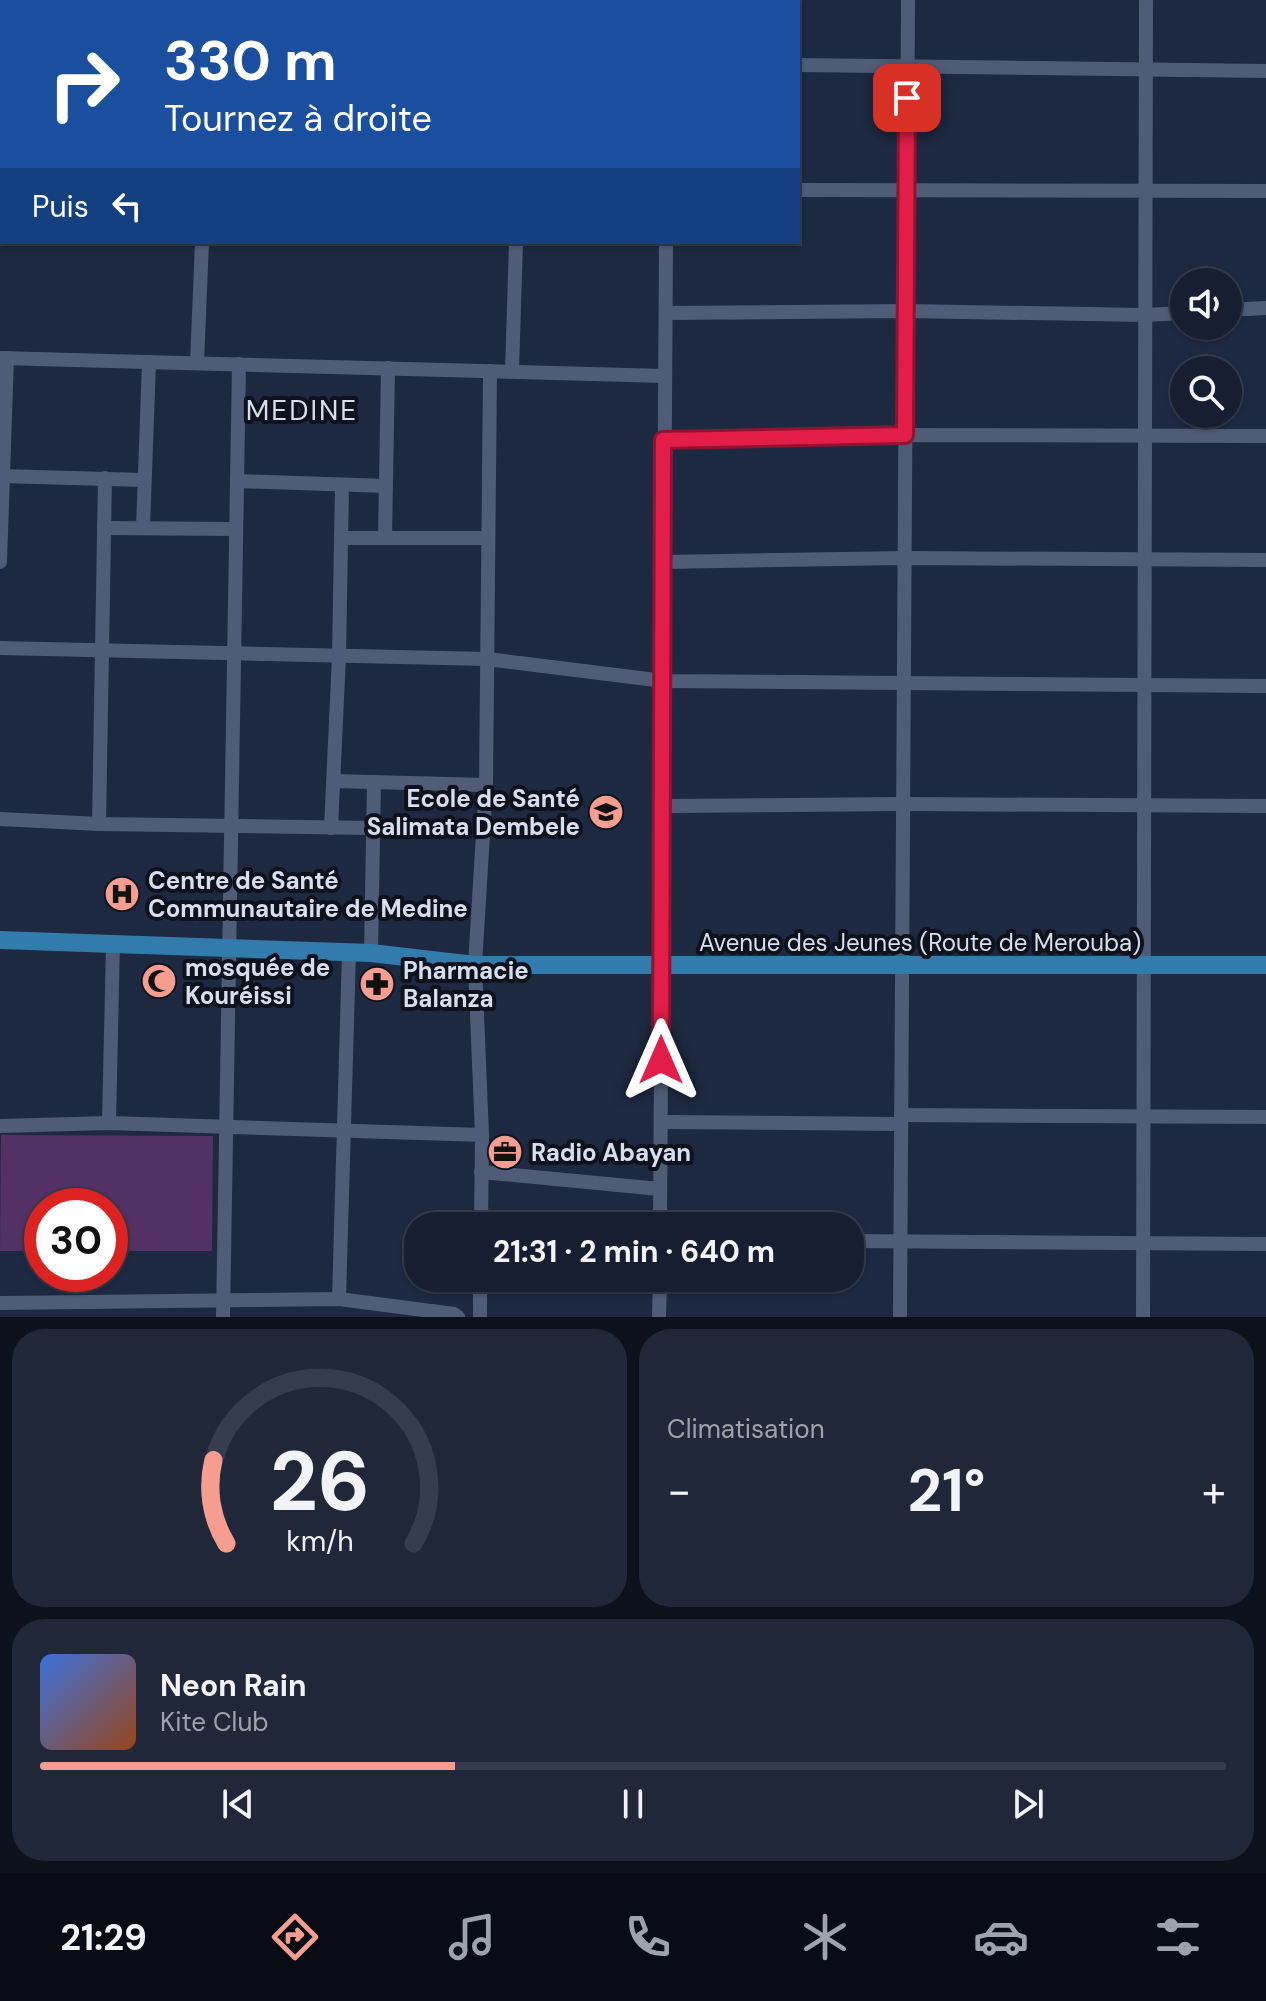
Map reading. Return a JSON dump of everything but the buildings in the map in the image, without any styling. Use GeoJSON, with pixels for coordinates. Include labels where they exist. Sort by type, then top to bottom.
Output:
{"type":"FeatureCollection","features":[{"type":"Feature","properties":{"kind":"main road","name":"Avenue des Jeunes (Route de Merouba)"},"geometry":{"type":"LineString","coordinates":[[0,940],[371,953],[475,965],[1266,965]]}},
{"type":"Feature","properties":{"kind":"street"},"geometry":{"type":"LineString","coordinates":[[900,1317],[908,0]]}},
{"type":"Feature","properties":{"kind":"street"},"geometry":{"type":"LineString","coordinates":[[1143,1317],[1146,0]]}},
{"type":"Feature","properties":{"kind":"street"},"geometry":{"type":"LineString","coordinates":[[800,65],[1266,71]]}},
{"type":"Feature","properties":{"kind":"street"},"geometry":{"type":"LineString","coordinates":[[800,190],[1266,191]]}},
{"type":"Feature","properties":{"kind":"street"},"geometry":{"type":"LineString","coordinates":[[197,363],[202,244]]}},
{"type":"Feature","properties":{"kind":"street"},"geometry":{"type":"LineString","coordinates":[[512,371],[516,244]]}},
{"type":"Feature","properties":{"kind":"street"},"geometry":{"type":"LineString","coordinates":[[660,1212],[666,244]]}},
{"type":"Feature","properties":{"kind":"street"},"geometry":{"type":"LineString","coordinates":[[1242,309],[1266,308]]}},
{"type":"Feature","properties":{"kind":"street"},"geometry":{"type":"LineString","coordinates":[[666,313],[1170,314]]}},
{"type":"Feature","properties":{"kind":"street"},"geometry":{"type":"LineString","coordinates":[[0,562],[3,358],[664,376]]}},
{"type":"Feature","properties":{"kind":"street"},"geometry":{"type":"LineString","coordinates":[[143,528],[149,362]]}},
{"type":"Feature","properties":{"kind":"street"},"geometry":{"type":"LineString","coordinates":[[223,1309],[239,364]]}},
{"type":"Feature","properties":{"kind":"street"},"geometry":{"type":"LineString","coordinates":[[385,538],[388,368]]}},
{"type":"Feature","properties":{"kind":"street"},"geometry":{"type":"LineString","coordinates":[[481,1212],[482,1135],[475,965],[486,785],[490,371]]}},
{"type":"Feature","properties":{"kind":"street"},"geometry":{"type":"LineString","coordinates":[[663,440],[905,435],[1266,436]]}},
{"type":"Feature","properties":{"kind":"street"},"geometry":{"type":"LineString","coordinates":[[1,476],[143,480]]}},
{"type":"Feature","properties":{"kind":"street"},"geometry":{"type":"LineString","coordinates":[[99,824],[105,478]]}},
{"type":"Feature","properties":{"kind":"street"},"geometry":{"type":"LineString","coordinates":[[237,481],[386,486]]}},
{"type":"Feature","properties":{"kind":"street"},"geometry":{"type":"LineString","coordinates":[[331,828],[339,656],[342,485]]}},
{"type":"Feature","properties":{"kind":"street"},"geometry":{"type":"LineString","coordinates":[[104,528],[236,529]]}},
{"type":"Feature","properties":{"kind":"street"},"geometry":{"type":"LineString","coordinates":[[341,538],[488,538]]}},
{"type":"Feature","properties":{"kind":"street"},"geometry":{"type":"LineString","coordinates":[[663,562],[904,558],[1266,560]]}},
{"type":"Feature","properties":{"kind":"street"},"geometry":{"type":"LineString","coordinates":[[0,648],[487,659],[664,681],[1266,686]]}},
{"type":"Feature","properties":{"kind":"street"},"geometry":{"type":"LineString","coordinates":[[334,781],[486,785]]}},
{"type":"Feature","properties":{"kind":"street"},"geometry":{"type":"LineString","coordinates":[[371,953],[374,782]]}},
{"type":"Feature","properties":{"kind":"street"},"geometry":{"type":"LineString","coordinates":[[663,806],[1266,806]]}},
{"type":"Feature","properties":{"kind":"street"},"geometry":{"type":"LineString","coordinates":[[0,819],[99,824],[374,828]]}},
{"type":"Feature","properties":{"kind":"street"},"geometry":{"type":"LineString","coordinates":[[109,1123],[113,943]]}},
{"type":"Feature","properties":{"kind":"street"},"geometry":{"type":"LineString","coordinates":[[339,1299],[349,952]]}},
{"type":"Feature","properties":{"kind":"street"},"geometry":{"type":"LineString","coordinates":[[661,1122],[1266,1117]]}},
{"type":"Feature","properties":{"kind":"street"},"geometry":{"type":"LineString","coordinates":[[0,1126],[109,1123],[482,1135]]}},
{"type":"Feature","properties":{"kind":"street"},"geometry":{"type":"LineString","coordinates":[[481,1172],[660,1189]]}},
{"type":"Feature","properties":{"kind":"street"},"geometry":{"type":"LineString","coordinates":[[864,1241],[1266,1244]]}},
{"type":"Feature","properties":{"kind":"street"},"geometry":{"type":"LineString","coordinates":[[480,1292],[480,1317]]}},
{"type":"Feature","properties":{"kind":"street"},"geometry":{"type":"LineString","coordinates":[[659,1317],[660,1292]]}},
{"type":"Feature","properties":{"kind":"street"},"geometry":{"type":"LineString","coordinates":[[0,1303],[223,1309],[339,1299],[458,1317]]}},
{"type":"Feature","properties":{"kind":"shaded area"},"geometry":{"type":"Polygon","coordinates":[[[1,1135],[213,1136],[212,1251],[128,1251],[128,1188],[24,1188],[24,1251],[0,1251],[1,1135]]]}},
{"type":"Feature","properties":{"kind":"place","name":"Ecole de Santé Salimata Dembele"},"geometry":{"type":"Point","coordinates":[606,812]}},
{"type":"Feature","properties":{"kind":"place","name":"Centre de Santé Communautaire de Medine"},"geometry":{"type":"Point","coordinates":[122,894]}},
{"type":"Feature","properties":{"kind":"place","name":"mosquée de Kouréissi"},"geometry":{"type":"Point","coordinates":[159,981]}},
{"type":"Feature","properties":{"kind":"place","name":"Pharmacie Balanza"},"geometry":{"type":"Point","coordinates":[377,984]}},
{"type":"Feature","properties":{"kind":"place","name":"Radio Abayan"},"geometry":{"type":"Point","coordinates":[505,1152]}},
{"type":"Feature","properties":{"kind":"district","name":"MEDINE"},"geometry":{"type":"Point","coordinates":[302,410]}},
{"type":"Feature","properties":{"kind":"route"},"geometry":{"type":"LineString","coordinates":[[661,1060],[663,440],[905,435],[907,98]]}}]}
